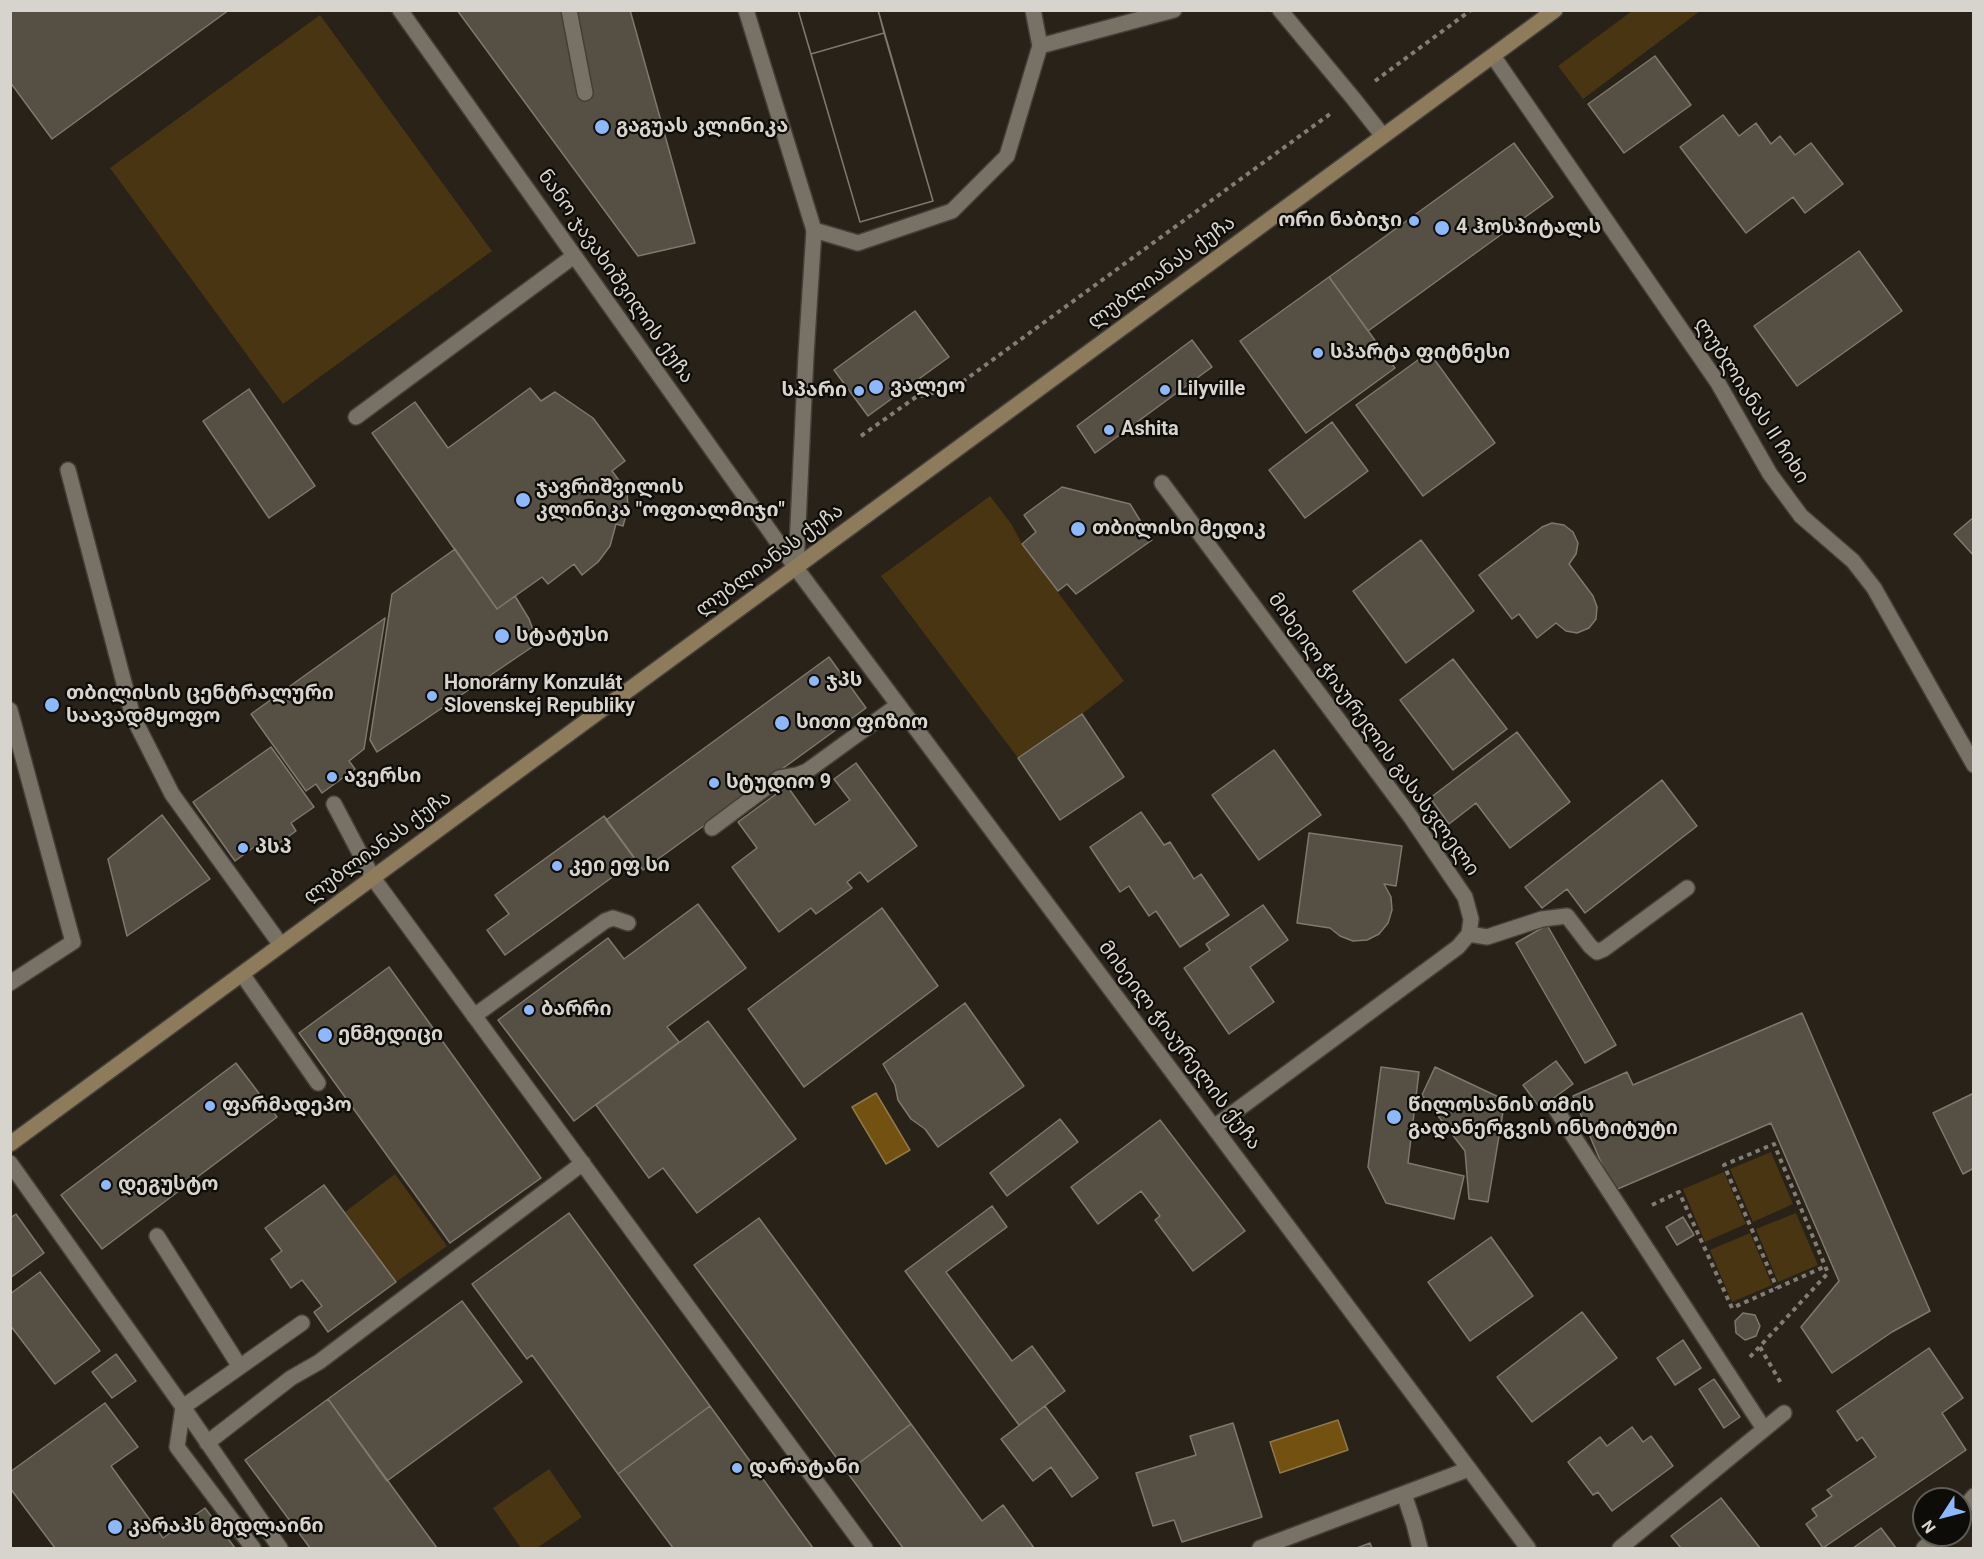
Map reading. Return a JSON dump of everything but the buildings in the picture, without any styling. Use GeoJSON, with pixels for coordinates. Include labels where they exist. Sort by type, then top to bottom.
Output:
{"type":"FeatureCollection","features":[{"type":"Feature","properties":{"kind":"street","name":"ნანო ჯავახიშვილის ქუჩა"},"geometry":{"type":"LineString","coordinates":[[400,10],[796,568]]}},
{"type":"Feature","properties":{"kind":"street"},"geometry":{"type":"LineString","coordinates":[[569,10],[585,93]]}},
{"type":"Feature","properties":{"kind":"street"},"geometry":{"type":"LineString","coordinates":[[746,10],[814,231],[796,568]]}},
{"type":"Feature","properties":{"kind":"street"},"geometry":{"type":"LineString","coordinates":[[814,231],[858,243],[952,211],[1007,156],[1040,46],[1033,10]]}},
{"type":"Feature","properties":{"kind":"street"},"geometry":{"type":"LineString","coordinates":[[1040,46],[1174,10]]}},
{"type":"Feature","properties":{"kind":"street"},"geometry":{"type":"LineString","coordinates":[[1280,10],[1383,136]]}},
{"type":"Feature","properties":{"kind":"street","name":"ლუბლიანას ქუჩა"},"geometry":{"type":"LineString","coordinates":[[10,1144],[1555,10]]}},
{"type":"Feature","properties":{"kind":"street","name":"ლუბლიანას II ჩიხი"},"geometry":{"type":"LineString","coordinates":[[1493,56],[1718,383],[1770,474],[1801,516],[1853,561],[1874,588],[1974,765]]}},
{"type":"Feature","properties":{"kind":"street"},"geometry":{"type":"LineString","coordinates":[[356,417],[574,256]]}},
{"type":"Feature","properties":{"kind":"street"},"geometry":{"type":"LineString","coordinates":[[68,470],[134,717],[172,794],[281,945]]}},
{"type":"Feature","properties":{"kind":"street","name":"მიხეილ ჭიაურელის გასასვლელი"},"geometry":{"type":"LineString","coordinates":[[1162,483],[1416,825],[1465,897],[1471,919],[1469,934]]}},
{"type":"Feature","properties":{"kind":"street","name":"მიხეილ ჭიაურელის ქუჩა"},"geometry":{"type":"LineString","coordinates":[[796,568],[1528,1548]]}},
{"type":"Feature","properties":{"kind":"street"},"geometry":{"type":"LineString","coordinates":[[712,828],[779,778],[807,771],[898,705]]}},
{"type":"Feature","properties":{"kind":"street"},"geometry":{"type":"LineString","coordinates":[[10,710],[73,942],[10,983]]}},
{"type":"Feature","properties":{"kind":"street"},"geometry":{"type":"LineString","coordinates":[[334,804],[373,878],[865,1548]]}},
{"type":"Feature","properties":{"kind":"street"},"geometry":{"type":"LineString","coordinates":[[1214,1127],[1458,947],[1469,934],[1487,937],[1542,919],[1567,916],[1597,952],[1688,888]]}},
{"type":"Feature","properties":{"kind":"street"},"geometry":{"type":"LineString","coordinates":[[474,1016],[605,921],[613,918],[628,923]]}},
{"type":"Feature","properties":{"kind":"street"},"geometry":{"type":"LineString","coordinates":[[242,974],[318,1083]]}},
{"type":"Feature","properties":{"kind":"street"},"geometry":{"type":"LineString","coordinates":[[1557,1111],[1764,1429]]}},
{"type":"Feature","properties":{"kind":"street"},"geometry":{"type":"LineString","coordinates":[[10,1163],[280,1548]]}},
{"type":"Feature","properties":{"kind":"street"},"geometry":{"type":"LineString","coordinates":[[207,1443],[291,1378],[319,1362],[583,1163]]}},
{"type":"Feature","properties":{"kind":"street"},"geometry":{"type":"LineString","coordinates":[[157,1236],[240,1367]]}},
{"type":"Feature","properties":{"kind":"street"},"geometry":{"type":"LineString","coordinates":[[253,1548],[177,1447],[183,1407],[302,1323]]}},
{"type":"Feature","properties":{"kind":"street"},"geometry":{"type":"LineString","coordinates":[[1620,1548],[1784,1413]]}},
{"type":"Feature","properties":{"kind":"street"},"geometry":{"type":"LineString","coordinates":[[1260,1548],[1469,1469]]}},
{"type":"Feature","properties":{"kind":"street"},"geometry":{"type":"LineString","coordinates":[[1404,1494],[1420,1548]]}},
{"type":"Feature","properties":{"kind":"path"},"geometry":{"type":"LineString","coordinates":[[861,436],[916,397],[954,388],[1471,10]]}},
{"type":"Feature","properties":{"kind":"path"},"geometry":{"type":"LineString","coordinates":[[1746,1361],[1828,1274],[1774,1144],[1724,1165],[1777,1288]]}},
{"type":"Feature","properties":{"kind":"path"},"geometry":{"type":"LineString","coordinates":[[1648,1207],[1679,1192],[1732,1308],[1826,1266]]}},
{"type":"Feature","properties":{"kind":"path"},"geometry":{"type":"LineString","coordinates":[[1760,1347],[1794,1405],[1784,1413]]}},
{"type":"Feature","properties":{"kind":"shaded area"},"geometry":{"type":"Polygon","coordinates":[[[1632,11],[1700,11],[1583,99],[1558,66],[1632,11]]]}},
{"type":"Feature","properties":{"kind":"shaded area"},"geometry":{"type":"Polygon","coordinates":[[[320,15],[492,251],[283,404],[110,168],[320,15]]]}},
{"type":"Feature","properties":{"kind":"shaded area"},"geometry":{"type":"Polygon","coordinates":[[[990,496],[1012,525],[1022,544],[1124,681],[1082,714],[1018,758],[881,576],[990,496]]]}},
{"type":"Feature","properties":{"kind":"shaded area"},"geometry":{"type":"Polygon","coordinates":[[[876,1093],[910,1150],[886,1164],[852,1107],[876,1093]]]}},
{"type":"Feature","properties":{"kind":"shaded area"},"geometry":{"type":"Polygon","coordinates":[[[1771,1152],[1793,1204],[1753,1222],[1730,1169],[1771,1152]]]}},
{"type":"Feature","properties":{"kind":"shaded area"},"geometry":{"type":"Polygon","coordinates":[[[1724,1172],[1746,1224],[1705,1242],[1683,1189],[1724,1172]]]}},
{"type":"Feature","properties":{"kind":"shaded area"},"geometry":{"type":"Polygon","coordinates":[[[395,1174],[447,1246],[396,1282],[345,1212],[395,1174]]]}},
{"type":"Feature","properties":{"kind":"shaded area"},"geometry":{"type":"Polygon","coordinates":[[[1796,1213],[1818,1265],[1778,1282],[1756,1229],[1796,1213]]]}},
{"type":"Feature","properties":{"kind":"shaded area"},"geometry":{"type":"Polygon","coordinates":[[[1750,1233],[1772,1285],[1732,1302],[1710,1250],[1750,1233]]]}},
{"type":"Feature","properties":{"kind":"shaded area"},"geometry":{"type":"Polygon","coordinates":[[[1338,1420],[1348,1450],[1280,1473],[1270,1442],[1338,1420]]]}},
{"type":"Feature","properties":{"kind":"shaded area"},"geometry":{"type":"Polygon","coordinates":[[[549,1469],[582,1517],[537,1548],[521,1548],[493,1508],[549,1469]]]}},
{"type":"Feature","properties":{"kind":"place","name":"გაგუას კლინიკა"},"geometry":{"type":"Point","coordinates":[602,127]}},
{"type":"Feature","properties":{"kind":"place","name":"ორი ნაბიჯი"},"geometry":{"type":"Point","coordinates":[1414,221]}},
{"type":"Feature","properties":{"kind":"place","name":"4 ჰოსპიტალს"},"geometry":{"type":"Point","coordinates":[1442,228]}},
{"type":"Feature","properties":{"kind":"place","name":"სპარტა ფიტნესი"},"geometry":{"type":"Point","coordinates":[1318,353]}},
{"type":"Feature","properties":{"kind":"place","name":"ვალეო"},"geometry":{"type":"Point","coordinates":[876,387]}},
{"type":"Feature","properties":{"kind":"place","name":"Lilyville"},"geometry":{"type":"Point","coordinates":[1165,390]}},
{"type":"Feature","properties":{"kind":"place","name":"სპარი"},"geometry":{"type":"Point","coordinates":[859,391]}},
{"type":"Feature","properties":{"kind":"place","name":"Ashita"},"geometry":{"type":"Point","coordinates":[1109,430]}},
{"type":"Feature","properties":{"kind":"place","name":"ჯავრიშვილის კლინიკა \"ოფთალმიჯი\""},"geometry":{"type":"Point","coordinates":[523,500]}},
{"type":"Feature","properties":{"kind":"place","name":"თბილისი მედიკ"},"geometry":{"type":"Point","coordinates":[1078,529]}},
{"type":"Feature","properties":{"kind":"place","name":"სტატუსი"},"geometry":{"type":"Point","coordinates":[502,636]}},
{"type":"Feature","properties":{"kind":"place","name":"ჯპს"},"geometry":{"type":"Point","coordinates":[814,681]}},
{"type":"Feature","properties":{"kind":"place","name":"Honorárny Konzulát Slovenskej Republiky"},"geometry":{"type":"Point","coordinates":[432,696]}},
{"type":"Feature","properties":{"kind":"place","name":"თბილისის ცენტრალური საავადმყოფო"},"geometry":{"type":"Point","coordinates":[52,705]}},
{"type":"Feature","properties":{"kind":"place","name":"სითი ფიზიო"},"geometry":{"type":"Point","coordinates":[782,723]}},
{"type":"Feature","properties":{"kind":"place","name":"ავერსი"},"geometry":{"type":"Point","coordinates":[332,777]}},
{"type":"Feature","properties":{"kind":"place","name":"სტუდიო 9"},"geometry":{"type":"Point","coordinates":[714,783]}},
{"type":"Feature","properties":{"kind":"place","name":"პსპ"},"geometry":{"type":"Point","coordinates":[243,848]}},
{"type":"Feature","properties":{"kind":"place","name":"კეი ეფ სი"},"geometry":{"type":"Point","coordinates":[557,866]}},
{"type":"Feature","properties":{"kind":"place","name":"ბარრი"},"geometry":{"type":"Point","coordinates":[529,1010]}},
{"type":"Feature","properties":{"kind":"place","name":"ენმედიცი"},"geometry":{"type":"Point","coordinates":[325,1035]}},
{"type":"Feature","properties":{"kind":"place","name":"ფარმადეპო"},"geometry":{"type":"Point","coordinates":[210,1106]}},
{"type":"Feature","properties":{"kind":"place","name":"წილოსანის თმის გადანერგვის ინსტიტუტი"},"geometry":{"type":"Point","coordinates":[1394,1117]}},
{"type":"Feature","properties":{"kind":"place","name":"დეგუსტო"},"geometry":{"type":"Point","coordinates":[106,1185]}},
{"type":"Feature","properties":{"kind":"place","name":"დარატანი"},"geometry":{"type":"Point","coordinates":[737,1468]}},
{"type":"Feature","properties":{"kind":"place","name":"კარაპს მედლაინი"},"geometry":{"type":"Point","coordinates":[115,1527]}}]}
